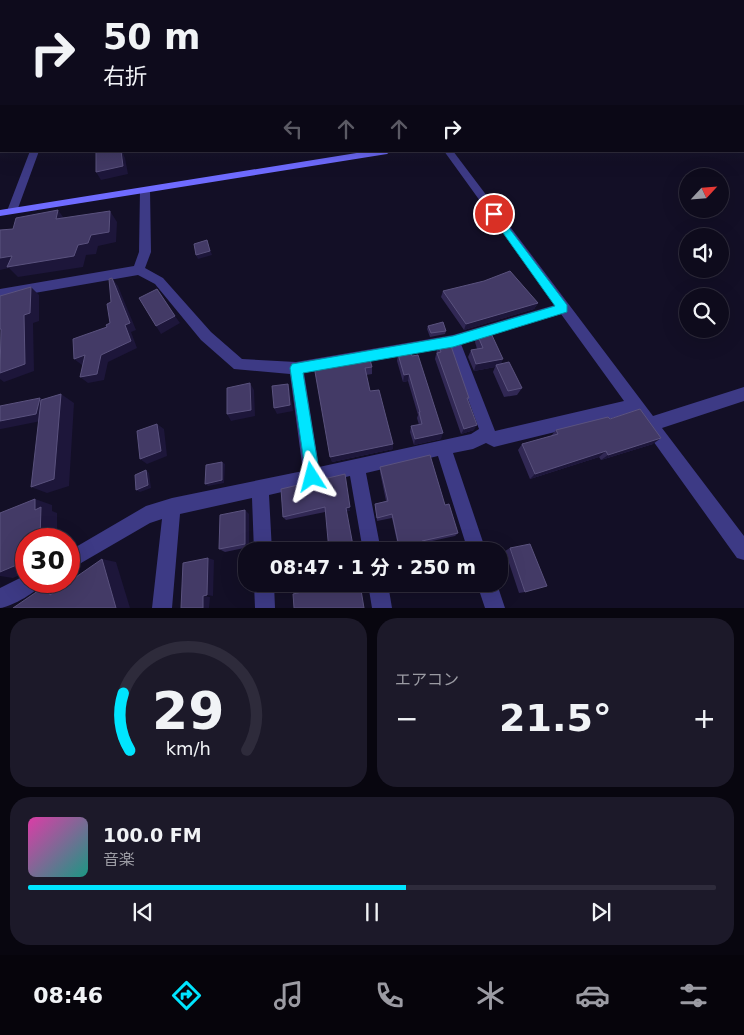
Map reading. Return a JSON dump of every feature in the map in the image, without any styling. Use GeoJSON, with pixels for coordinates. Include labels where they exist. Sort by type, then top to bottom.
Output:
{"type":"FeatureCollection","features":[{"type":"Feature","properties":{"kind":"street"},"geometry":{"type":"LineString","coordinates":[[12,212],[36,152]]}},
{"type":"Feature","properties":{"kind":"street"},"geometry":{"type":"LineString","coordinates":[[0,213],[381,152]]}},
{"type":"Feature","properties":{"kind":"street"},"geometry":{"type":"LineString","coordinates":[[449,152],[744,551]]}},
{"type":"Feature","properties":{"kind":"street"},"geometry":{"type":"LineString","coordinates":[[139,270],[143,262],[146,240],[145,190]]}},
{"type":"Feature","properties":{"kind":"street"},"geometry":{"type":"LineString","coordinates":[[0,294],[139,270],[159,281],[206,336],[239,365],[296,368],[453,341],[563,308]]}},
{"type":"Feature","properties":{"kind":"street"},"geometry":{"type":"LineString","coordinates":[[453,341],[486,421],[486,434]]}},
{"type":"Feature","properties":{"kind":"street"},"geometry":{"type":"LineString","coordinates":[[296,368],[312,477]]}},
{"type":"Feature","properties":{"kind":"street"},"geometry":{"type":"LineString","coordinates":[[650,424],[744,394]]}},
{"type":"Feature","properties":{"kind":"street"},"geometry":{"type":"LineString","coordinates":[[486,434],[494,439],[636,405]]}},
{"type":"Feature","properties":{"kind":"street"},"geometry":{"type":"LineString","coordinates":[[80,554],[146,515],[172,506],[473,441],[486,434]]}},
{"type":"Feature","properties":{"kind":"street"},"geometry":{"type":"LineString","coordinates":[[443,447],[474,542]]}},
{"type":"Feature","properties":{"kind":"street"},"geometry":{"type":"LineString","coordinates":[[357,466],[370,542]]}},
{"type":"Feature","properties":{"kind":"street"},"geometry":{"type":"LineString","coordinates":[[260,488],[262,542]]}},
{"type":"Feature","properties":{"kind":"street"},"geometry":{"type":"LineString","coordinates":[[162,608],[172,506]]}},
{"type":"Feature","properties":{"kind":"street"},"geometry":{"type":"LineString","coordinates":[[0,599],[15,591]]}},
{"type":"Feature","properties":{"kind":"street"},"geometry":{"type":"LineString","coordinates":[[264,592],[265,608]]}},
{"type":"Feature","properties":{"kind":"street"},"geometry":{"type":"LineString","coordinates":[[379,592],[382,608]]}},
{"type":"Feature","properties":{"kind":"street"},"geometry":{"type":"LineString","coordinates":[[490,592],[495,608]]}},
{"type":"Feature","properties":{"kind":"building"},"geometry":{"type":"Polygon","coordinates":[[[96,152],[121,152],[123,166],[96,172],[96,152]]]}},
{"type":"Feature","properties":{"kind":"building"},"geometry":{"type":"Polygon","coordinates":[[[58,210],[56,219],[110,211],[109,232],[91,235],[88,243],[78,245],[74,256],[7,267],[12,256],[0,258],[0,230],[13,229],[16,218],[58,210]]]}},
{"type":"Feature","properties":{"kind":"building"},"geometry":{"type":"Polygon","coordinates":[[[207,240],[210,251],[196,255],[194,244],[207,240]]]}},
{"type":"Feature","properties":{"kind":"building"},"geometry":{"type":"Polygon","coordinates":[[[510,271],[538,303],[466,324],[443,291],[484,281],[510,271]]]}},
{"type":"Feature","properties":{"kind":"building"},"geometry":{"type":"Polygon","coordinates":[[[112,278],[130,323],[125,325],[131,341],[101,355],[97,374],[80,377],[85,355],[74,359],[73,339],[107,327],[106,325],[110,323],[107,304],[111,302],[109,279],[112,278]]]}},
{"type":"Feature","properties":{"kind":"building"},"geometry":{"type":"Polygon","coordinates":[[[31,287],[30,313],[24,315],[25,364],[0,373],[0,296],[31,287]]]}},
{"type":"Feature","properties":{"kind":"building"},"geometry":{"type":"Polygon","coordinates":[[[157,289],[175,316],[156,326],[139,298],[157,289]]]}},
{"type":"Feature","properties":{"kind":"building"},"geometry":{"type":"Polygon","coordinates":[[[443,322],[446,331],[431,333],[428,326],[443,322]]]}},
{"type":"Feature","properties":{"kind":"building"},"geometry":{"type":"Polygon","coordinates":[[[490,331],[503,359],[476,364],[471,350],[483,348],[477,334],[490,331]]]}},
{"type":"Feature","properties":{"kind":"building"},"geometry":{"type":"Polygon","coordinates":[[[450,343],[477,425],[464,429],[437,353],[441,352],[438,345],[450,343]]]}},
{"type":"Feature","properties":{"kind":"building"},"geometry":{"type":"Polygon","coordinates":[[[410,352],[412,356],[418,355],[443,433],[415,439],[411,426],[422,424],[420,412],[409,374],[404,375],[398,354],[410,352]]]}},
{"type":"Feature","properties":{"kind":"building"},"geometry":{"type":"Polygon","coordinates":[[[369,356],[372,367],[365,368],[370,391],[379,390],[393,444],[330,457],[314,366],[369,356]]]}},
{"type":"Feature","properties":{"kind":"building"},"geometry":{"type":"Polygon","coordinates":[[[509,362],[522,388],[508,391],[496,365],[509,362]]]}},
{"type":"Feature","properties":{"kind":"building"},"geometry":{"type":"Polygon","coordinates":[[[250,383],[251,410],[227,414],[227,388],[250,383]]]}},
{"type":"Feature","properties":{"kind":"building"},"geometry":{"type":"Polygon","coordinates":[[[288,384],[290,405],[274,408],[272,386],[288,384]]]}},
{"type":"Feature","properties":{"kind":"building"},"geometry":{"type":"Polygon","coordinates":[[[61,394],[54,479],[31,487],[41,400],[61,394]]]}},
{"type":"Feature","properties":{"kind":"building"},"geometry":{"type":"Polygon","coordinates":[[[40,398],[36,414],[0,421],[0,406],[40,398]]]}},
{"type":"Feature","properties":{"kind":"building"},"geometry":{"type":"Polygon","coordinates":[[[640,409],[661,438],[608,455],[606,451],[535,474],[522,444],[558,434],[556,430],[608,417],[610,419],[640,409]]]}},
{"type":"Feature","properties":{"kind":"building"},"geometry":{"type":"Polygon","coordinates":[[[157,424],[161,451],[140,459],[137,431],[157,424]]]}},
{"type":"Feature","properties":{"kind":"building"},"geometry":{"type":"Polygon","coordinates":[[[430,455],[445,505],[449,504],[458,533],[422,542],[398,542],[392,514],[377,518],[375,504],[388,501],[380,467],[430,455]]]}},
{"type":"Feature","properties":{"kind":"building"},"geometry":{"type":"Polygon","coordinates":[[[222,462],[222,480],[205,484],[206,465],[222,462]]]}},
{"type":"Feature","properties":{"kind":"building"},"geometry":{"type":"Polygon","coordinates":[[[146,470],[148,485],[136,490],[135,475],[146,470]]]}},
{"type":"Feature","properties":{"kind":"building"},"geometry":{"type":"Polygon","coordinates":[[[345,474],[350,507],[346,508],[352,542],[328,542],[325,507],[283,517],[281,489],[345,474]]]}},
{"type":"Feature","properties":{"kind":"building"},"geometry":{"type":"Polygon","coordinates":[[[35,499],[35,510],[41,507],[40,528],[15,528],[15,566],[0,572],[0,513],[35,499]]]}},
{"type":"Feature","properties":{"kind":"building"},"geometry":{"type":"Polygon","coordinates":[[[245,510],[245,542],[238,542],[238,545],[219,549],[220,515],[245,510]]]}},
{"type":"Feature","properties":{"kind":"building"},"geometry":{"type":"Polygon","coordinates":[[[530,544],[547,586],[525,592],[510,548],[530,544]]]}},
{"type":"Feature","properties":{"kind":"building"},"geometry":{"type":"Polygon","coordinates":[[[208,558],[207,595],[203,596],[203,608],[181,608],[183,563],[208,558]]]}},
{"type":"Feature","properties":{"kind":"building"},"geometry":{"type":"Polygon","coordinates":[[[102,559],[116,608],[13,608],[35,593],[50,593],[50,595],[53,593],[80,593],[80,574],[102,559]]]}},
{"type":"Feature","properties":{"kind":"building"},"geometry":{"type":"Polygon","coordinates":[[[302,592],[361,592],[364,608],[294,608],[293,594],[302,592]]]}},
{"type":"Feature","properties":{"kind":"route"},"geometry":{"type":"LineString","coordinates":[[312,477],[296,368],[453,341],[563,308],[494,214]]}}]}
